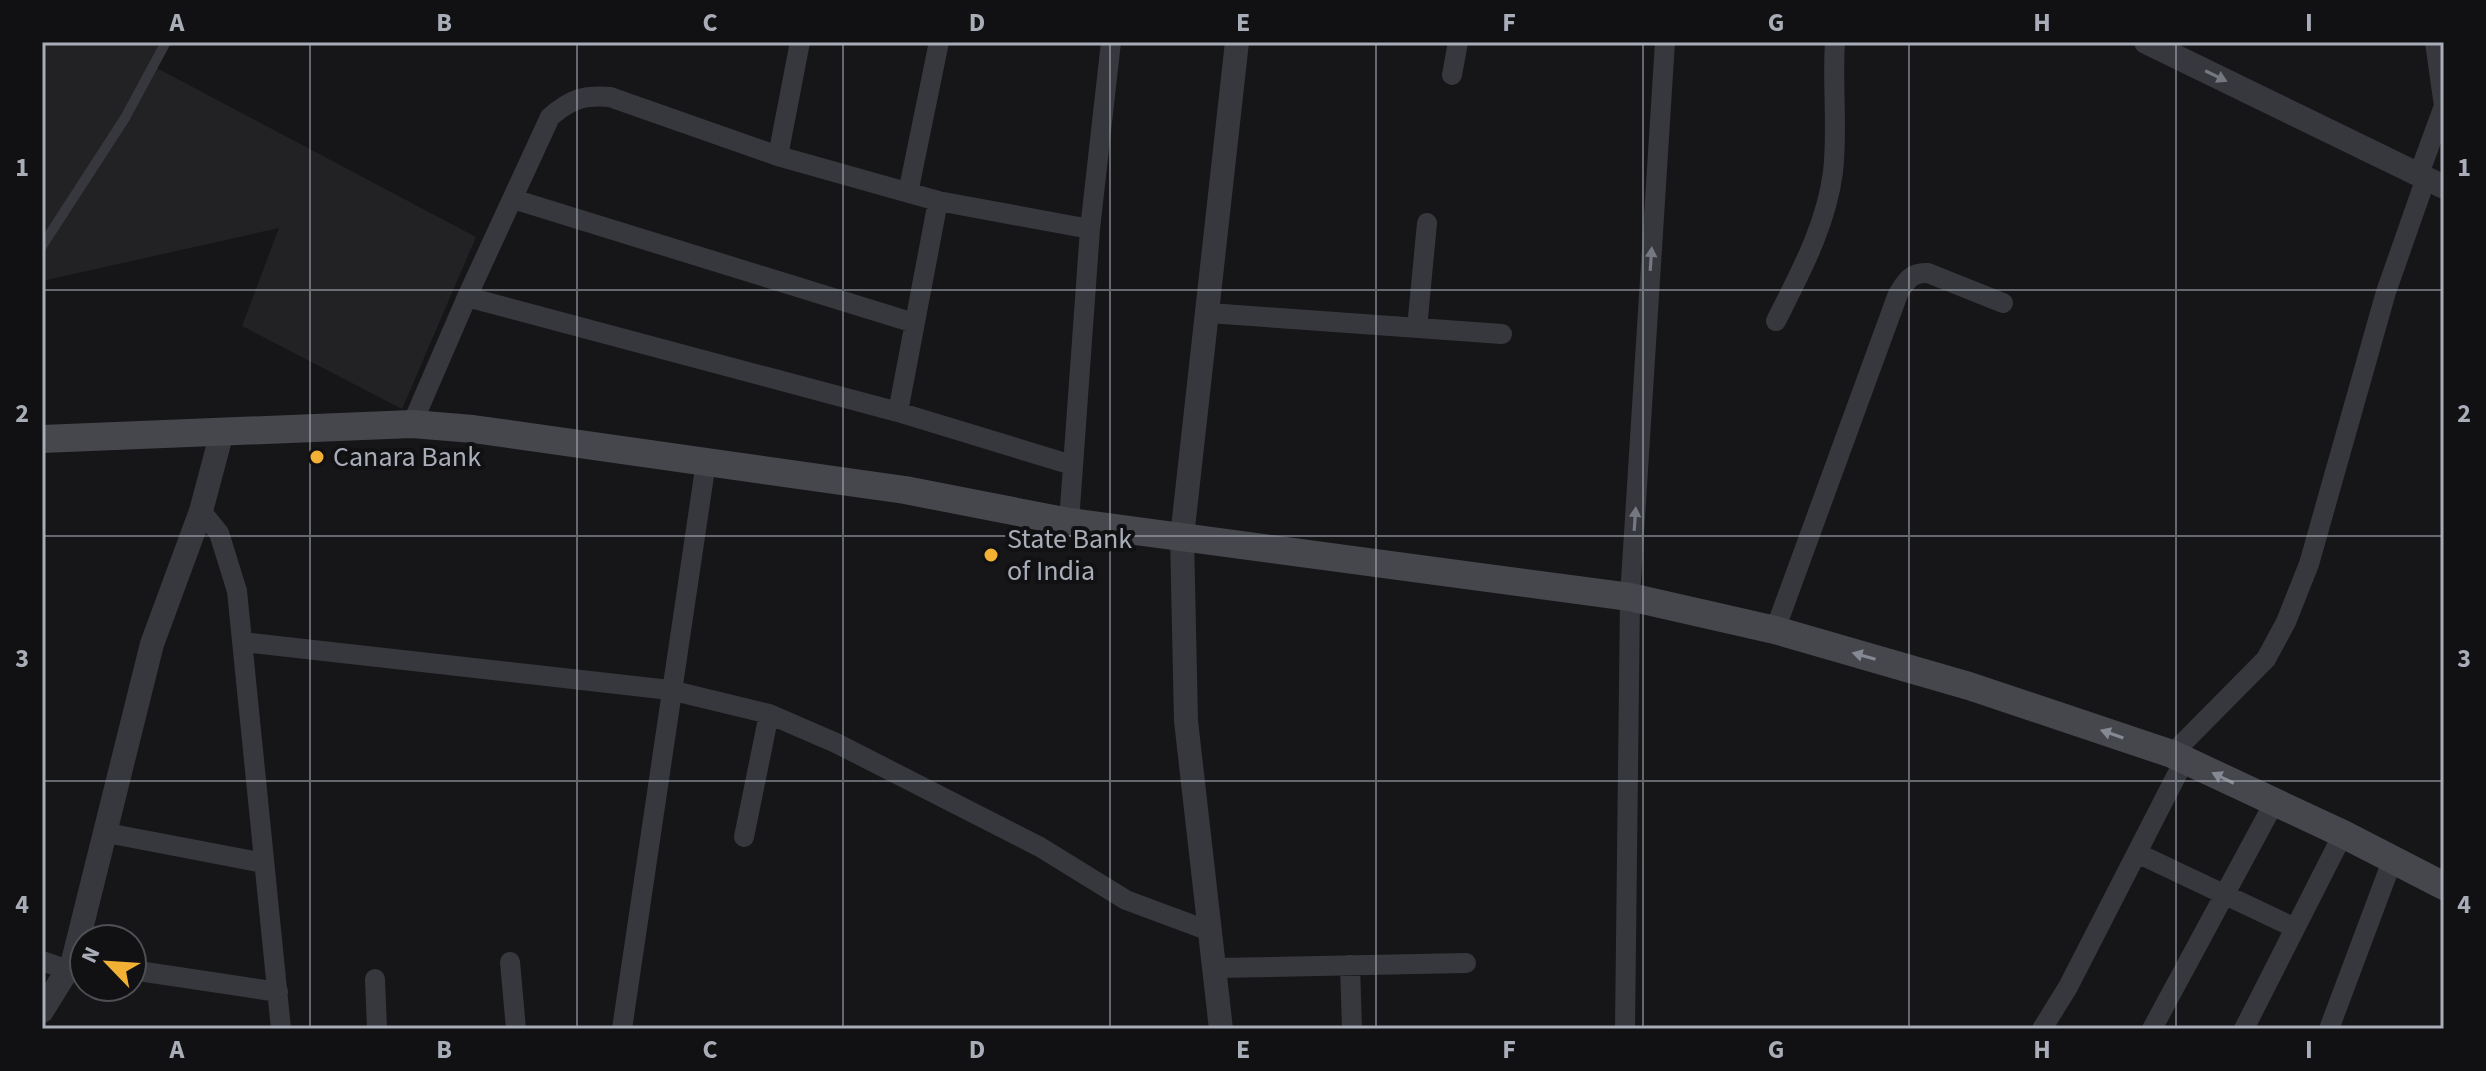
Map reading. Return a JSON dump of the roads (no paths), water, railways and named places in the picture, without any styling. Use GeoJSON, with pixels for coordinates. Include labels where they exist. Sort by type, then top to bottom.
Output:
{"type":"FeatureCollection","features":[{"type":"Feature","properties":{"kind":"main road"},"geometry":{"type":"LineString","coordinates":[[42,439],[412,424],[473,429],[905,490],[1069,522],[1630,597],[1775,630],[1969,686],[2179,757],[2343,834],[2444,886]]}},
{"type":"Feature","properties":{"kind":"street"},"geometry":{"type":"LineString","coordinates":[[778,156],[800,42]]}},
{"type":"Feature","properties":{"kind":"street"},"geometry":{"type":"LineString","coordinates":[[908,193],[939,42]]}},
{"type":"Feature","properties":{"kind":"street"},"geometry":{"type":"LineString","coordinates":[[1069,522],[1090,229],[1111,42]]}},
{"type":"Feature","properties":{"kind":"street"},"geometry":{"type":"LineString","coordinates":[[1221,1029],[1217,968],[1186,721],[1182,537],[1237,42]]}},
{"type":"Feature","properties":{"kind":"street"},"geometry":{"type":"LineString","coordinates":[[1452,75],[1458,42]]}},
{"type":"Feature","properties":{"kind":"street"},"geometry":{"type":"LineString","coordinates":[[1625,1029],[1630,597],[1665,42]]}},
{"type":"Feature","properties":{"kind":"street"},"geometry":{"type":"LineString","coordinates":[[1776,321],[1812,249],[1824,214],[1833,171],[1835,42]]}},
{"type":"Feature","properties":{"kind":"street"},"geometry":{"type":"LineString","coordinates":[[2146,42],[2430,179]]}},
{"type":"Feature","properties":{"kind":"street"},"geometry":{"type":"LineString","coordinates":[[2042,1029],[2068,987],[2137,853],[2179,757],[2266,659],[2286,622],[2309,564],[2386,292],[2430,179],[2444,106],[2435,42]]}},
{"type":"Feature","properties":{"kind":"street"},"geometry":{"type":"LineString","coordinates":[[412,424],[550,117],[568,101],[586,95],[610,97],[778,156],[938,201],[1090,229]]}},
{"type":"Feature","properties":{"kind":"street"},"geometry":{"type":"LineString","coordinates":[[513,199],[914,323]]}},
{"type":"Feature","properties":{"kind":"street"},"geometry":{"type":"LineString","coordinates":[[898,412],[938,201]]}},
{"type":"Feature","properties":{"kind":"street"},"geometry":{"type":"LineString","coordinates":[[1417,328],[1427,223]]}},
{"type":"Feature","properties":{"kind":"street"},"geometry":{"type":"LineString","coordinates":[[1775,630],[1898,294],[1908,278],[1918,273],[1928,273],[2003,303]]}},
{"type":"Feature","properties":{"kind":"street"},"geometry":{"type":"LineString","coordinates":[[467,297],[898,412],[1072,465]]}},
{"type":"Feature","properties":{"kind":"street"},"geometry":{"type":"LineString","coordinates":[[1209,313],[1502,334]]}},
{"type":"Feature","properties":{"kind":"street"},"geometry":{"type":"LineString","coordinates":[[85,923],[152,644],[201,511],[222,432]]}},
{"type":"Feature","properties":{"kind":"street"},"geometry":{"type":"LineString","coordinates":[[622,1029],[706,462]]}},
{"type":"Feature","properties":{"kind":"street"},"geometry":{"type":"LineString","coordinates":[[201,511],[219,533],[237,591],[281,1029]]}},
{"type":"Feature","properties":{"kind":"street"},"geometry":{"type":"LineString","coordinates":[[243,642],[670,690],[769,714],[836,743],[1040,847],[1126,900],[1212,932]]}},
{"type":"Feature","properties":{"kind":"street"},"geometry":{"type":"LineString","coordinates":[[744,837],[769,714]]}},
{"type":"Feature","properties":{"kind":"street"},"geometry":{"type":"LineString","coordinates":[[2152,1029],[2274,803]]}},
{"type":"Feature","properties":{"kind":"street"},"geometry":{"type":"LineString","coordinates":[[107,833],[264,863]]}},
{"type":"Feature","properties":{"kind":"street"},"geometry":{"type":"LineString","coordinates":[[2244,1029],[2343,834]]}},
{"type":"Feature","properties":{"kind":"street"},"geometry":{"type":"LineString","coordinates":[[2137,853],[2295,928]]}},
{"type":"Feature","properties":{"kind":"street"},"geometry":{"type":"LineString","coordinates":[[2329,1029],[2392,861]]}},
{"type":"Feature","properties":{"kind":"street"},"geometry":{"type":"LineString","coordinates":[[42,961],[68,963]]}},
{"type":"Feature","properties":{"kind":"street"},"geometry":{"type":"LineString","coordinates":[[510,962],[516,1029]]}},
{"type":"Feature","properties":{"kind":"street"},"geometry":{"type":"LineString","coordinates":[[1217,968],[1466,963]]}},
{"type":"Feature","properties":{"kind":"street"},"geometry":{"type":"LineString","coordinates":[[1350,965],[1352,1029]]}},
{"type":"Feature","properties":{"kind":"street"},"geometry":{"type":"LineString","coordinates":[[148,972],[278,992]]}},
{"type":"Feature","properties":{"kind":"street"},"geometry":{"type":"LineString","coordinates":[[42,1011],[68,974]]}},
{"type":"Feature","properties":{"kind":"street"},"geometry":{"type":"LineString","coordinates":[[375,979],[377,1029]]}},
{"type":"Feature","properties":{"kind":"lane"},"geometry":{"type":"LineString","coordinates":[[42,246],[125,118],[166,42]]}},
{"type":"Feature","properties":{"kind":"place","name":"Canara Bank"},"geometry":{"type":"Point","coordinates":[317,457]}},
{"type":"Feature","properties":{"kind":"place","name":"State Bank of India"},"geometry":{"type":"Point","coordinates":[991,555]}}]}
